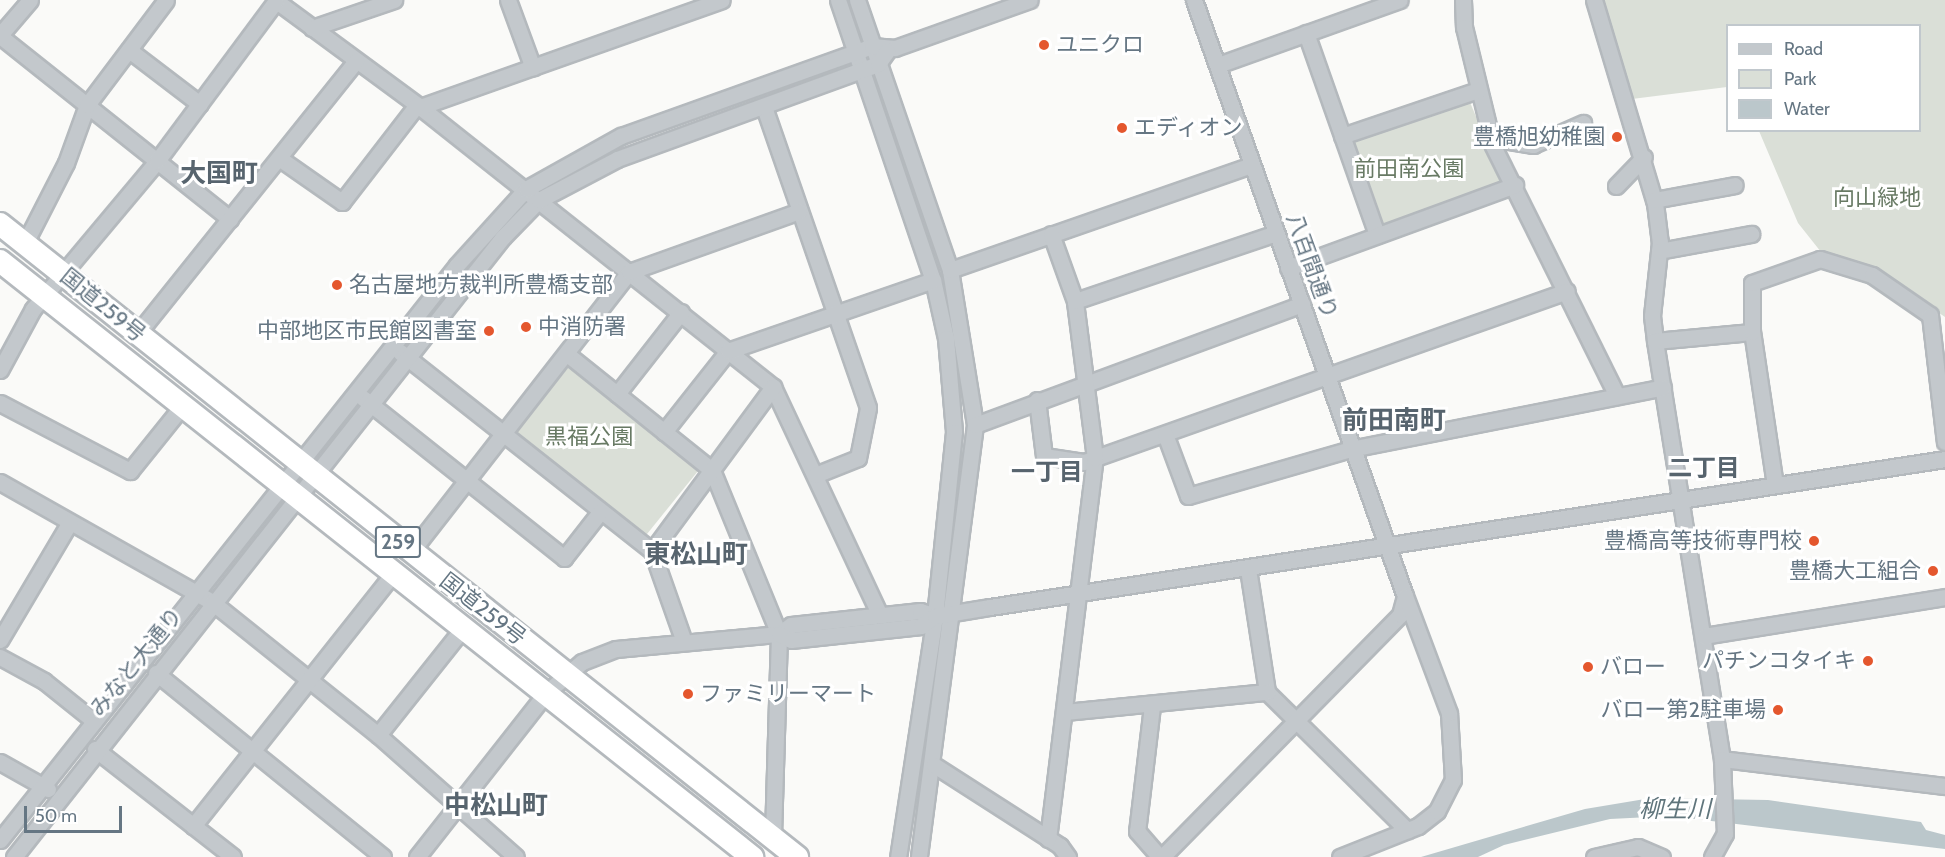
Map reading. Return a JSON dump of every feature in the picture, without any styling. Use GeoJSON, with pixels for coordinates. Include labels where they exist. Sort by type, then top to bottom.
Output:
{"type":"FeatureCollection","features":[{"type":"Feature","properties":{"kind":"highway","name":"国道259号"},"geometry":{"type":"LineString","coordinates":[[0,224],[797,857]]}},
{"type":"Feature","properties":{"kind":"highway","name":"国道259号"},"geometry":{"type":"LineString","coordinates":[[0,261],[464,627],[747,855]]}},
{"type":"Feature","properties":{"kind":"street"},"geometry":{"type":"LineString","coordinates":[[30,0],[0,35],[230,219]]}},
{"type":"Feature","properties":{"kind":"street"},"geometry":{"type":"LineString","coordinates":[[25,243],[66,163],[87,105],[166,0]]}},
{"type":"Feature","properties":{"kind":"street"},"geometry":{"type":"LineString","coordinates":[[312,28],[363,5],[394,0]]}},
{"type":"Feature","properties":{"kind":"street"},"geometry":{"type":"LineString","coordinates":[[508,0],[533,68]]}},
{"type":"Feature","properties":{"kind":"street"},"geometry":{"type":"LineString","coordinates":[[279,158],[342,202],[419,106],[722,0]]}},
{"type":"Feature","properties":{"kind":"street"},"geometry":{"type":"LineString","coordinates":[[838,0],[933,280],[946,338],[954,432],[935,616],[898,857]]}},
{"type":"Feature","properties":{"kind":"street"},"geometry":{"type":"LineString","coordinates":[[857,0],[879,48],[878,64],[950,270],[975,425],[955,613],[920,857]]}},
{"type":"Feature","properties":{"kind":"street"},"geometry":{"type":"LineString","coordinates":[[307,469],[356,392],[457,265],[525,189],[621,136],[856,52],[879,48],[1030,0]]}},
{"type":"Feature","properties":{"kind":"street","name":"八百間通り"},"geometry":{"type":"LineString","coordinates":[[1194,0],[1386,547],[1449,713],[1456,755],[1453,780],[1437,811],[1407,830],[1340,857]]}},
{"type":"Feature","properties":{"kind":"street"},"geometry":{"type":"LineString","coordinates":[[1218,65],[1400,0]]}},
{"type":"Feature","properties":{"kind":"street"},"geometry":{"type":"LineString","coordinates":[[1463,0],[1478,90],[1491,138],[1617,396]]}},
{"type":"Feature","properties":{"kind":"street"},"geometry":{"type":"LineString","coordinates":[[1594,0],[1644,157],[1654,200],[1659,251],[1655,341],[1704,636],[1725,780],[1725,834],[1712,857]]}},
{"type":"Feature","properties":{"kind":"street"},"geometry":{"type":"LineString","coordinates":[[0,370],[44,296],[157,160],[276,1],[419,106],[773,387],[880,615]]}},
{"type":"Feature","properties":{"kind":"street"},"geometry":{"type":"LineString","coordinates":[[1306,33],[1377,235]]}},
{"type":"Feature","properties":{"kind":"street"},"geometry":{"type":"LineString","coordinates":[[129,50],[200,104]]}},
{"type":"Feature","properties":{"kind":"street"},"geometry":{"type":"LineString","coordinates":[[138,333],[356,61]]}},
{"type":"Feature","properties":{"kind":"street"},"geometry":{"type":"LineString","coordinates":[[289,490],[371,405],[472,277],[539,200],[617,159],[878,64]]}},
{"type":"Feature","properties":{"kind":"street"},"geometry":{"type":"LineString","coordinates":[[1342,136],[1478,90]]}},
{"type":"Feature","properties":{"kind":"street"},"geometry":{"type":"LineString","coordinates":[[764,107],[836,312],[869,416],[858,458],[815,475]]}},
{"type":"Feature","properties":{"kind":"street"},"geometry":{"type":"LineString","coordinates":[[1491,138],[1533,145],[1583,123]]}},
{"type":"Feature","properties":{"kind":"street"},"geometry":{"type":"LineString","coordinates":[[1616,186],[1644,157]]}},
{"type":"Feature","properties":{"kind":"street"},"geometry":{"type":"LineString","coordinates":[[950,270],[1252,165]]}},
{"type":"Feature","properties":{"kind":"street"},"geometry":{"type":"LineString","coordinates":[[1288,268],[1515,185]]}},
{"type":"Feature","properties":{"kind":"street"},"geometry":{"type":"LineString","coordinates":[[1654,200],[1735,185]]}},
{"type":"Feature","properties":{"kind":"street"},"geometry":{"type":"LineString","coordinates":[[411,552],[629,272],[799,210]]}},
{"type":"Feature","properties":{"kind":"street"},"geometry":{"type":"LineString","coordinates":[[1076,302],[1276,233]]}},
{"type":"Feature","properties":{"kind":"street"},"geometry":{"type":"LineString","coordinates":[[1048,839],[1095,458],[1076,302],[1051,234]]}},
{"type":"Feature","properties":{"kind":"street"},"geometry":{"type":"LineString","coordinates":[[1659,251],[1751,234]]}},
{"type":"Feature","properties":{"kind":"street"},"geometry":{"type":"LineString","coordinates":[[1775,484],[1752,332],[1752,283],[1820,259],[1872,275],[1930,315],[1941,359],[1945,442]]}},
{"type":"Feature","properties":{"kind":"street"},"geometry":{"type":"LineString","coordinates":[[457,265],[472,277]]}},
{"type":"Feature","properties":{"kind":"street"},"geometry":{"type":"LineString","coordinates":[[664,432],[728,351],[933,280]]}},
{"type":"Feature","properties":{"kind":"street"},"geometry":{"type":"LineString","coordinates":[[1037,400],[1044,456],[1095,458],[1567,291]]}},
{"type":"Feature","properties":{"kind":"street"},"geometry":{"type":"LineString","coordinates":[[975,425],[1086,380],[1302,304]]}},
{"type":"Feature","properties":{"kind":"street"},"geometry":{"type":"LineString","coordinates":[[617,394],[681,312]]}},
{"type":"Feature","properties":{"kind":"street"},"geometry":{"type":"LineString","coordinates":[[1655,341],[1752,332]]}},
{"type":"Feature","properties":{"kind":"street"},"geometry":{"type":"LineString","coordinates":[[393,346],[600,512],[652,550],[684,642]]}},
{"type":"Feature","properties":{"kind":"street"},"geometry":{"type":"LineString","coordinates":[[567,354],[712,470],[779,634],[773,838]]}},
{"type":"Feature","properties":{"kind":"street"},"geometry":{"type":"LineString","coordinates":[[652,550],[773,387]]}},
{"type":"Feature","properties":{"kind":"street"},"geometry":{"type":"LineString","coordinates":[[1165,434],[1188,496],[1352,449],[1663,387]]}},
{"type":"Feature","properties":{"kind":"street"},"geometry":{"type":"LineString","coordinates":[[356,392],[564,558],[600,512]]}},
{"type":"Feature","properties":{"kind":"street"},"geometry":{"type":"LineString","coordinates":[[0,403],[130,471],[183,405]]}},
{"type":"Feature","properties":{"kind":"street"},"geometry":{"type":"LineString","coordinates":[[417,857],[547,693],[565,674],[597,654],[684,642],[779,634],[791,640],[908,628],[935,616],[1945,459]]}},
{"type":"Feature","properties":{"kind":"street"},"geometry":{"type":"LineString","coordinates":[[0,482],[212,602],[378,735],[459,803],[516,857]]}},
{"type":"Feature","properties":{"kind":"street","name":"みなと大通り"},"geometry":{"type":"LineString","coordinates":[[0,840],[41,785],[195,593],[289,490]]}},
{"type":"Feature","properties":{"kind":"street","name":"みなと大通り"},"geometry":{"type":"LineString","coordinates":[[14,857],[57,796],[212,602],[289,490]]}},
{"type":"Feature","properties":{"kind":"street"},"geometry":{"type":"LineString","coordinates":[[0,640],[70,522]]}},
{"type":"Feature","properties":{"kind":"street"},"geometry":{"type":"LineString","coordinates":[[1248,569],[1267,693],[1407,830]]}},
{"type":"Feature","properties":{"kind":"street"},"geometry":{"type":"LineString","coordinates":[[193,826],[394,572]]}},
{"type":"Feature","properties":{"kind":"street"},"geometry":{"type":"LineString","coordinates":[[1152,706],[1137,831],[1161,857],[1400,615],[1405,596]]}},
{"type":"Feature","properties":{"kind":"street"},"geometry":{"type":"LineString","coordinates":[[1704,636],[1945,597]]}},
{"type":"Feature","properties":{"kind":"street"},"geometry":{"type":"LineString","coordinates":[[779,634],[790,625],[920,611],[935,616]]}},
{"type":"Feature","properties":{"kind":"street"},"geometry":{"type":"LineString","coordinates":[[378,735],[464,627]]}},
{"type":"Feature","properties":{"kind":"street"},"geometry":{"type":"LineString","coordinates":[[0,657],[44,681],[94,721]]}},
{"type":"Feature","properties":{"kind":"street"},"geometry":{"type":"LineString","coordinates":[[156,673],[255,750],[383,857]]}},
{"type":"Feature","properties":{"kind":"street"},"geometry":{"type":"LineString","coordinates":[[1065,712],[1152,706],[1267,693]]}},
{"type":"Feature","properties":{"kind":"street"},"geometry":{"type":"LineString","coordinates":[[95,749],[233,857]]}},
{"type":"Feature","properties":{"kind":"street"},"geometry":{"type":"LineString","coordinates":[[1722,759],[1945,786]]}},
{"type":"Feature","properties":{"kind":"street"},"geometry":{"type":"LineString","coordinates":[[0,762],[57,796]]}},
{"type":"Feature","properties":{"kind":"street"},"geometry":{"type":"LineString","coordinates":[[934,765],[1048,839],[1068,857]]}},
{"type":"Feature","properties":{"kind":"street"},"geometry":{"type":"LineString","coordinates":[[1594,857],[1638,847],[1662,857]]}},
{"type":"Feature","properties":{"kind":"green space","name":"向山緑地"},"geometry":{"type":"Polygon","coordinates":[[[1599,0],[1945,0],[1945,317],[1873,268],[1821,252],[1798,223],[1759,132],[1921,132],[1921,24],[1726,24],[1726,87],[1632,99],[1599,0]]]}},
{"type":"Feature","properties":{"kind":"green space","name":"前田南公園"},"geometry":{"type":"Polygon","coordinates":[[[1469,100],[1503,180],[1499,187],[1386,226],[1377,222],[1351,145],[1355,138],[1469,100]]]}},
{"type":"Feature","properties":{"kind":"green space","name":"黒福公園"},"geometry":{"type":"Polygon","coordinates":[[[571,364],[700,468],[643,538],[514,434],[571,364]]]}},
{"type":"Feature","properties":{"kind":"water","name":"柳生川"},"geometry":{"type":"Polygon","coordinates":[[[1651,798],[1768,800],[1921,822],[1926,830],[1945,835],[1945,849],[1670,816],[1610,819],[1504,845],[1478,857],[1421,857],[1585,809],[1651,798]]]}},
{"type":"Feature","properties":{"kind":"place","name":"ユニクロ"},"geometry":{"type":"Point","coordinates":[1044,45]}},
{"type":"Feature","properties":{"kind":"place","name":"エディオン"},"geometry":{"type":"Point","coordinates":[1122,128]}},
{"type":"Feature","properties":{"kind":"place","name":"豊橋旭幼稚園"},"geometry":{"type":"Point","coordinates":[1617,137]}},
{"type":"Feature","properties":{"kind":"place","name":"名古屋地方裁判所豊橋支部"},"geometry":{"type":"Point","coordinates":[337,285]}},
{"type":"Feature","properties":{"kind":"place","name":"中消防署"},"geometry":{"type":"Point","coordinates":[526,327]}},
{"type":"Feature","properties":{"kind":"place","name":"中部地区市民館図書室"},"geometry":{"type":"Point","coordinates":[489,331]}},
{"type":"Feature","properties":{"kind":"place","name":"豊橋高等技術専門校"},"geometry":{"type":"Point","coordinates":[1814,541]}},
{"type":"Feature","properties":{"kind":"place","name":"豊橋大工組合"},"geometry":{"type":"Point","coordinates":[1933,571]}},
{"type":"Feature","properties":{"kind":"place","name":"パチンコタイキ"},"geometry":{"type":"Point","coordinates":[1868,661]}},
{"type":"Feature","properties":{"kind":"place","name":"バロー"},"geometry":{"type":"Point","coordinates":[1588,667]}},
{"type":"Feature","properties":{"kind":"place","name":"ファミリーマート"},"geometry":{"type":"Point","coordinates":[688,694]}},
{"type":"Feature","properties":{"kind":"place","name":"バロー第2駐車場"},"geometry":{"type":"Point","coordinates":[1778,710]}},
{"type":"Feature","properties":{"kind":"district","name":"大国町"},"geometry":{"type":"Point","coordinates":[219,174]}},
{"type":"Feature","properties":{"kind":"district","name":"前田南町"},"geometry":{"type":"Point","coordinates":[1394,421]}},
{"type":"Feature","properties":{"kind":"district","name":"二丁目"},"geometry":{"type":"Point","coordinates":[1704,468]}},
{"type":"Feature","properties":{"kind":"district","name":"一丁目"},"geometry":{"type":"Point","coordinates":[1047,472]}},
{"type":"Feature","properties":{"kind":"district","name":"東松山町"},"geometry":{"type":"Point","coordinates":[696,555]}},
{"type":"Feature","properties":{"kind":"district","name":"中松山町"},"geometry":{"type":"Point","coordinates":[496,806]}}]}
